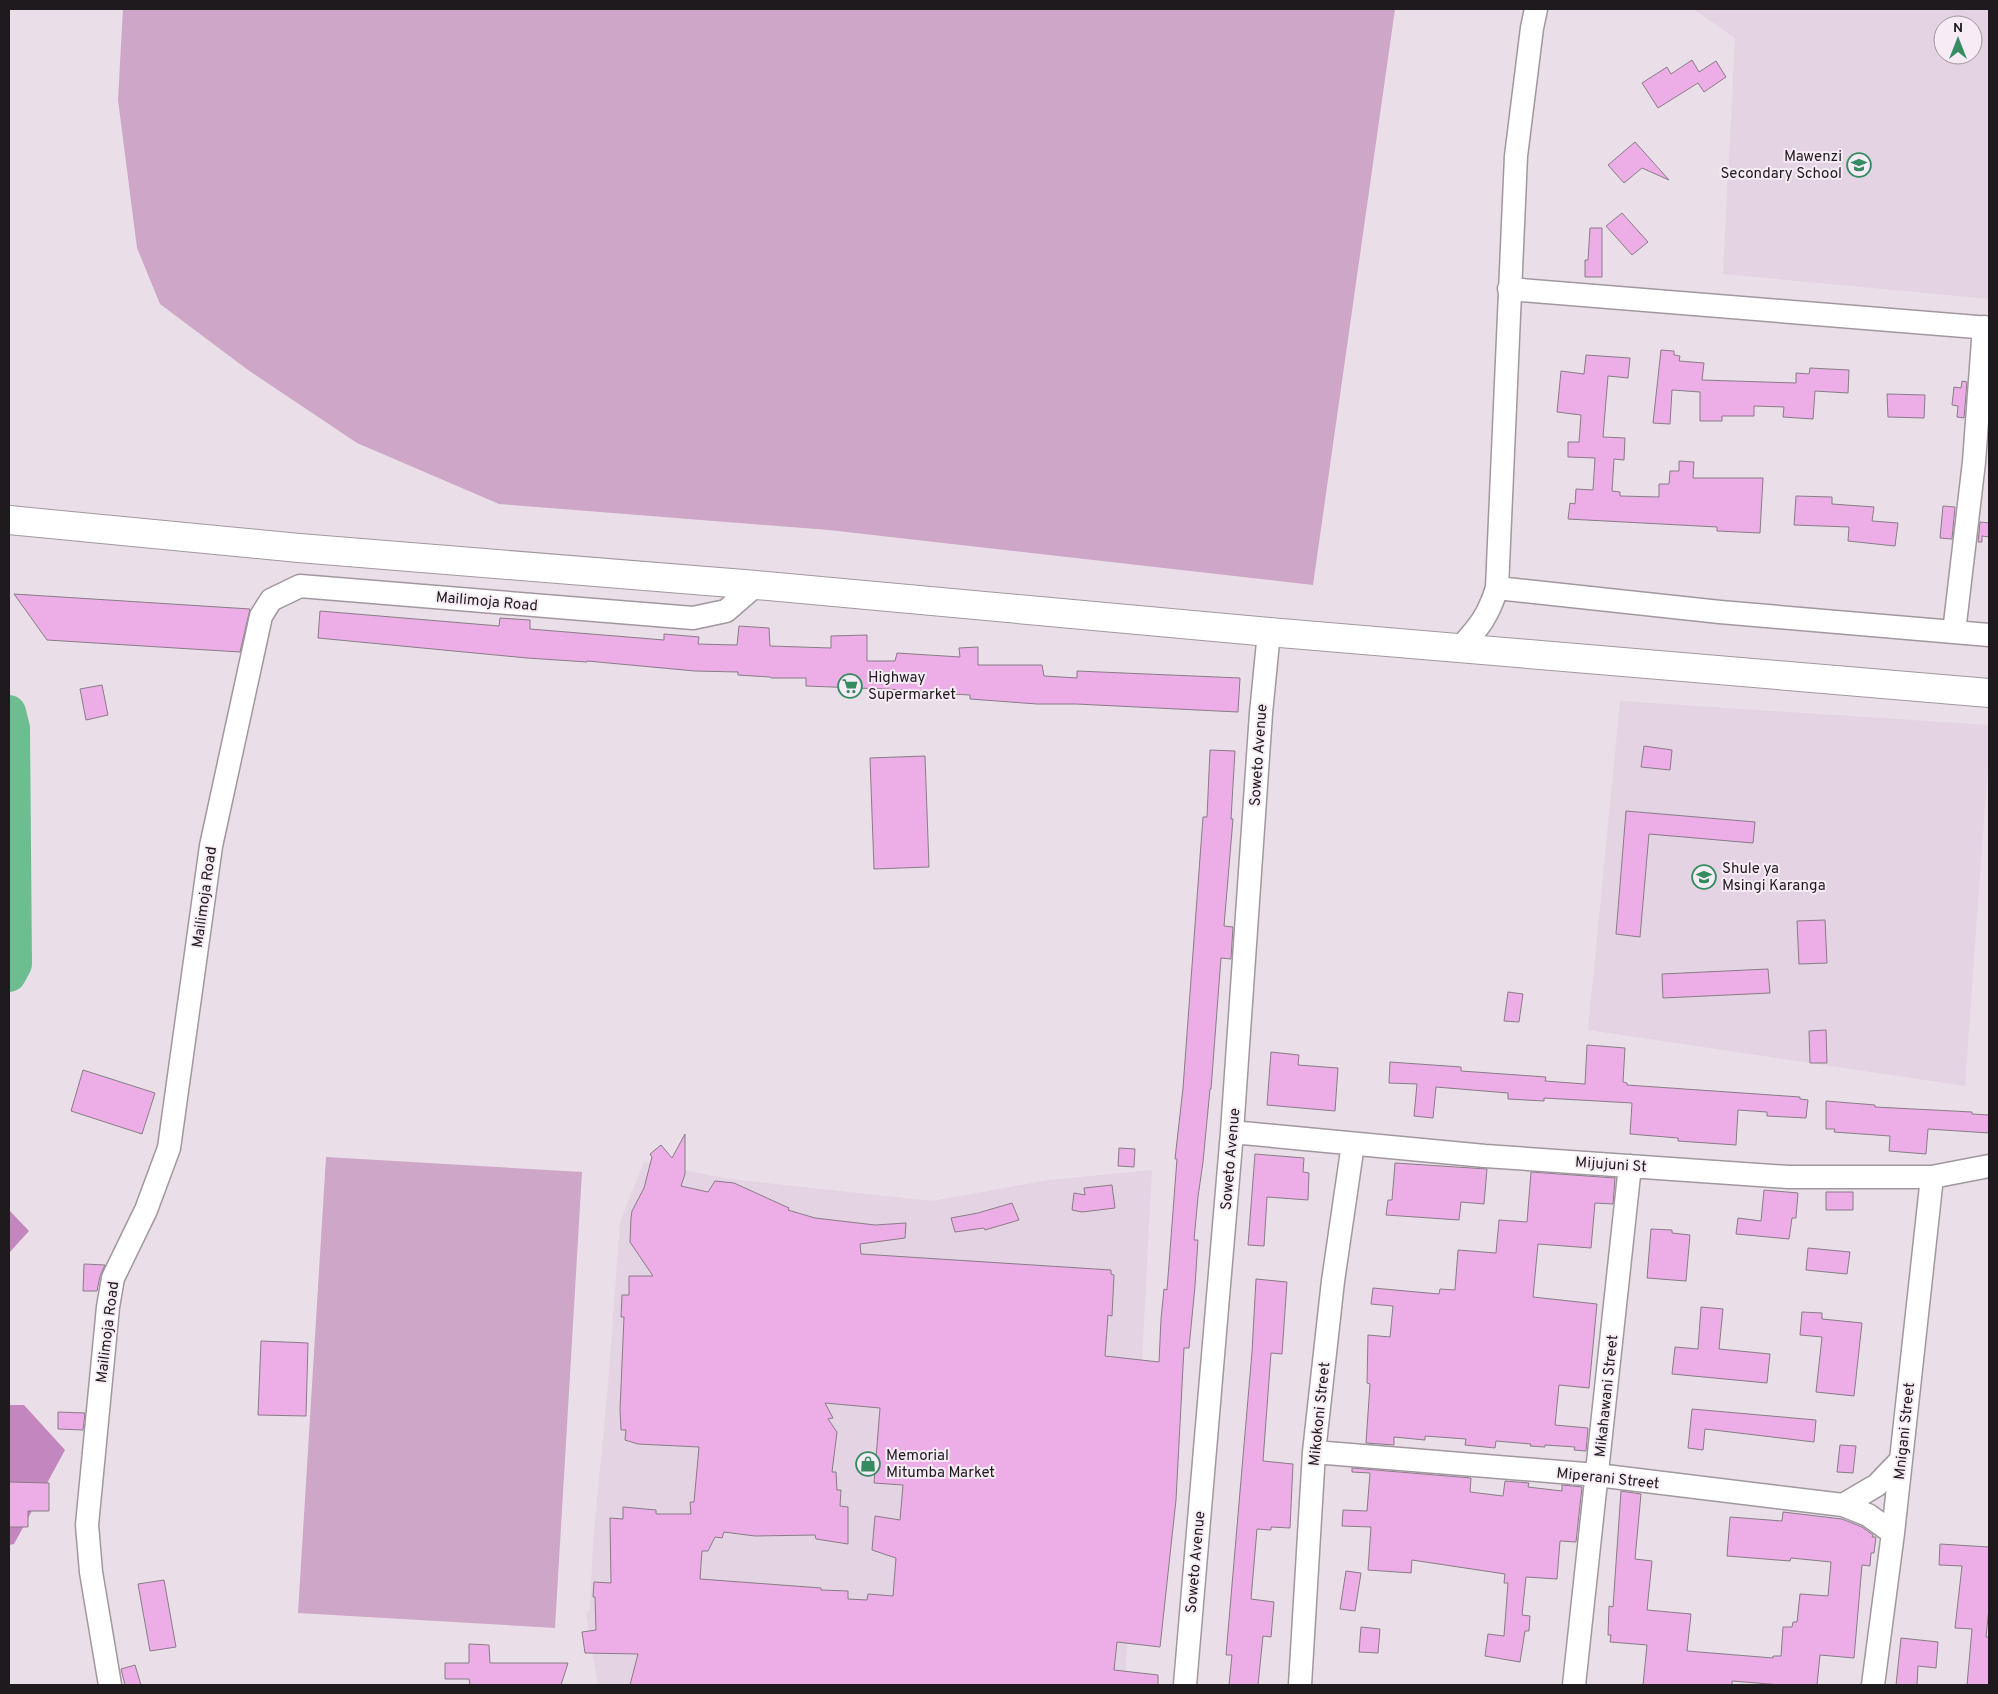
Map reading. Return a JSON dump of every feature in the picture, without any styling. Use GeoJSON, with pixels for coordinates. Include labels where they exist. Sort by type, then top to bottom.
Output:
{"type":"FeatureCollection","features":[{"type":"Feature","properties":{"kind":"highway"},"geometry":{"type":"LineString","coordinates":[[9,520],[299,548],[756,585],[1269,632],[1989,694]]}},
{"type":"Feature","properties":{"kind":"street"},"geometry":{"type":"LineString","coordinates":[[1460,648],[1482,623],[1490,609],[1497,588],[1516,156],[1536,9]]}},
{"type":"Feature","properties":{"kind":"street"},"geometry":{"type":"LineString","coordinates":[[1509,289],[1986,327],[1974,462],[1954,632]]}},
{"type":"Feature","properties":{"kind":"street","name":"Mailimoja Road"},"geometry":{"type":"LineString","coordinates":[[110,1685],[91,1572],[87,1525],[108,1307],[113,1278],[146,1210],[169,1148],[211,846],[260,616],[271,600],[300,586],[692,618],[726,611],[756,585]]}},
{"type":"Feature","properties":{"kind":"street"},"geometry":{"type":"LineString","coordinates":[[1497,588],[1720,612],[1989,635]]}},
{"type":"Feature","properties":{"kind":"street","name":"Soweto Avenue"},"geometry":{"type":"LineString","coordinates":[[1185,1685],[1232,1132],[1260,713],[1269,632]]}},
{"type":"Feature","properties":{"kind":"street","name":"Mijujuni St"},"geometry":{"type":"LineString","coordinates":[[1232,1132],[1485,1156],[1788,1176],[1932,1177],[1989,1166]]}},
{"type":"Feature","properties":{"kind":"street","name":"Mikokoni Street"},"geometry":{"type":"LineString","coordinates":[[1300,1685],[1314,1452],[1333,1281],[1353,1144]]}},
{"type":"Feature","properties":{"kind":"street","name":"Mikahawani Street"},"geometry":{"type":"LineString","coordinates":[[1574,1685],[1630,1166]]}},
{"type":"Feature","properties":{"kind":"street","name":"Mnigani Street"},"geometry":{"type":"LineString","coordinates":[[1873,1685],[1894,1533],[1900,1461],[1932,1177]]}},
{"type":"Feature","properties":{"kind":"street","name":"Miperani Street"},"geometry":{"type":"LineString","coordinates":[[1314,1452],[1597,1475],[1843,1505],[1868,1515],[1894,1533]]}},
{"type":"Feature","properties":{"kind":"street"},"geometry":{"type":"LineString","coordinates":[[1843,1505],[1877,1485],[1900,1461]]}},
{"type":"Feature","properties":{"kind":"shaded area"},"geometry":{"type":"Polygon","coordinates":[[[123,9],[1395,9],[1313,585],[829,530],[499,504],[357,443],[248,370],[160,304],[137,248],[118,100],[123,9]]]}},
{"type":"Feature","properties":{"kind":"shaded area","name":"Mawenzi Secondary School"},"geometry":{"type":"Polygon","coordinates":[[[1693,9],[1989,9],[1989,299],[1723,274],[1735,38],[1693,9]]]}},
{"type":"Feature","properties":{"kind":"shaded area"},"geometry":{"type":"Polygon","coordinates":[[[1620,701],[1989,725],[1989,750],[1965,1086],[1588,1030],[1620,701]]]}},
{"type":"Feature","properties":{"kind":"shaded area"},"geometry":{"type":"Polygon","coordinates":[[[326,1157],[582,1172],[555,1628],[298,1613],[326,1157]]]}},
{"type":"Feature","properties":{"kind":"shaded area","name":"Memorial Mitumba Market"},"geometry":{"type":"Polygon","coordinates":[[[644,1162],[729,1179],[932,1201],[1049,1180],[1152,1170],[1125,1685],[598,1685],[586,1613],[590,1610],[593,1543],[608,1384],[620,1222],[644,1162]]]}},
{"type":"Feature","properties":{"kind":"shaded area"},"geometry":{"type":"Polygon","coordinates":[[[9,1210],[29,1231],[9,1253],[9,1210]]]}},
{"type":"Feature","properties":{"kind":"shaded area"},"geometry":{"type":"Polygon","coordinates":[[[9,1405],[24,1405],[65,1450],[14,1544],[9,1545],[9,1405]]]}},
{"type":"Feature","properties":{"kind":"building"},"geometry":{"type":"Polygon","coordinates":[[[1692,60],[1699,72],[1716,61],[1726,77],[1704,92],[1698,83],[1658,108],[1642,83],[1667,67],[1671,74],[1692,60]]]}},
{"type":"Feature","properties":{"kind":"building"},"geometry":{"type":"Polygon","coordinates":[[[1635,142],[1669,180],[1642,168],[1624,183],[1608,165],[1635,142]]]}},
{"type":"Feature","properties":{"kind":"building"},"geometry":{"type":"Polygon","coordinates":[[[1622,213],[1648,242],[1632,255],[1606,226],[1622,213]]]}},
{"type":"Feature","properties":{"kind":"building"},"geometry":{"type":"Polygon","coordinates":[[[1590,228],[1602,228],[1602,277],[1585,277],[1585,260],[1588,260],[1590,228]]]}},
{"type":"Feature","properties":{"kind":"building"},"geometry":{"type":"Polygon","coordinates":[[[1661,350],[1674,351],[1674,355],[1680,356],[1679,361],[1704,363],[1702,380],[1796,383],[1796,373],[1809,374],[1810,368],[1849,370],[1848,393],[1815,391],[1813,419],[1783,417],[1784,407],[1754,406],[1754,416],[1722,416],[1722,421],[1700,421],[1700,392],[1672,390],[1670,424],[1653,423],[1661,350]]]}},
{"type":"Feature","properties":{"kind":"building"},"geometry":{"type":"Polygon","coordinates":[[[1586,355],[1630,358],[1628,378],[1608,376],[1603,437],[1625,438],[1624,460],[1614,459],[1612,491],[1620,492],[1620,496],[1659,497],[1659,484],[1669,484],[1670,471],[1679,471],[1679,461],[1694,462],[1693,478],[1763,478],[1760,533],[1717,531],[1717,527],[1568,519],[1570,503],[1575,504],[1576,489],[1593,490],[1595,458],[1568,457],[1568,442],[1579,442],[1581,415],[1557,412],[1561,371],[1584,374],[1586,355]]]}},
{"type":"Feature","properties":{"kind":"building"},"geometry":{"type":"Polygon","coordinates":[[[1962,381],[1967,382],[1964,418],[1957,417],[1958,406],[1952,405],[1954,387],[1961,388],[1962,381]]]}},
{"type":"Feature","properties":{"kind":"building"},"geometry":{"type":"Polygon","coordinates":[[[1887,394],[1925,395],[1924,418],[1888,417],[1887,394]]]}},
{"type":"Feature","properties":{"kind":"building"},"geometry":{"type":"Polygon","coordinates":[[[1796,496],[1832,497],[1832,504],[1874,507],[1872,521],[1898,523],[1895,546],[1848,541],[1849,527],[1794,525],[1796,496]]]}},
{"type":"Feature","properties":{"kind":"building"},"geometry":{"type":"Polygon","coordinates":[[[1943,506],[1955,507],[1952,539],[1940,538],[1943,506]]]}},
{"type":"Feature","properties":{"kind":"building"},"geometry":{"type":"Polygon","coordinates":[[[1980,522],[1989,523],[1989,537],[1982,536],[1982,542],[1978,542],[1980,522]]]}},
{"type":"Feature","properties":{"kind":"building"},"geometry":{"type":"Polygon","coordinates":[[[14,594],[250,609],[240,652],[47,640],[14,594]]]}},
{"type":"Feature","properties":{"kind":"building"},"geometry":{"type":"Polygon","coordinates":[[[320,611],[499,626],[500,618],[530,620],[530,629],[664,640],[664,634],[699,637],[698,644],[737,645],[739,626],[769,628],[770,646],[831,648],[831,636],[867,635],[867,661],[895,661],[897,653],[960,657],[959,648],[978,647],[978,665],[1042,665],[1044,676],[1077,678],[1077,671],[1240,678],[1238,712],[1076,704],[1037,704],[970,699],[970,695],[934,693],[934,691],[806,686],[806,678],[771,678],[738,675],[738,672],[695,671],[587,661],[527,658],[318,638],[320,611]]]}},
{"type":"Feature","properties":{"kind":"building"},"geometry":{"type":"Polygon","coordinates":[[[102,685],[108,715],[86,720],[80,689],[102,685]]]}},
{"type":"Feature","properties":{"kind":"building"},"geometry":{"type":"Polygon","coordinates":[[[1644,746],[1672,750],[1670,770],[1641,767],[1644,746]]]}},
{"type":"Feature","properties":{"kind":"building","name":"Memorial Mitumba Market"},"geometry":{"type":"Polygon","coordinates":[[[1210,750],[1235,751],[1231,819],[1233,819],[1224,926],[1233,927],[1231,959],[1221,958],[1211,1089],[1194,1240],[1198,1240],[1195,1286],[1189,1348],[1184,1348],[1176,1500],[1160,1647],[1117,1642],[1114,1670],[1158,1675],[1158,1685],[630,1685],[638,1654],[585,1653],[582,1632],[596,1630],[595,1597],[593,1597],[594,1582],[611,1583],[610,1518],[623,1519],[623,1507],[656,1510],[656,1514],[691,1514],[690,1502],[694,1502],[699,1447],[638,1444],[625,1440],[626,1430],[621,1430],[620,1409],[624,1317],[621,1317],[622,1295],[629,1295],[629,1276],[653,1276],[630,1242],[632,1211],[644,1188],[652,1157],[650,1154],[661,1145],[672,1158],[685,1134],[685,1174],[681,1186],[708,1192],[715,1181],[734,1183],[789,1208],[788,1210],[815,1218],[875,1225],[906,1223],[905,1238],[860,1244],[861,1254],[1111,1270],[1111,1274],[1114,1275],[1112,1316],[1108,1315],[1105,1356],[1159,1362],[1164,1289],[1167,1290],[1177,1159],[1175,1159],[1183,1088],[1203,817],[1207,817],[1210,750]],[[825,1403],[833,1418],[828,1419],[837,1432],[832,1472],[836,1472],[837,1490],[841,1490],[840,1506],[848,1507],[848,1544],[816,1539],[815,1535],[755,1536],[724,1532],[722,1538],[715,1537],[708,1551],[702,1551],[700,1579],[848,1591],[848,1599],[867,1600],[868,1594],[893,1596],[896,1558],[872,1550],[875,1516],[900,1520],[903,1485],[874,1483],[880,1408],[825,1403]]]}},
{"type":"Feature","properties":{"kind":"building"},"geometry":{"type":"Polygon","coordinates":[[[925,756],[929,867],[874,869],[870,758],[925,756]]]}},
{"type":"Feature","properties":{"kind":"building"},"geometry":{"type":"Polygon","coordinates":[[[1626,811],[1755,822],[1753,843],[1649,834],[1640,937],[1616,934],[1626,811]]]}},
{"type":"Feature","properties":{"kind":"building"},"geometry":{"type":"Polygon","coordinates":[[[1825,920],[1827,963],[1799,964],[1797,921],[1825,920]]]}},
{"type":"Feature","properties":{"kind":"building"},"geometry":{"type":"Polygon","coordinates":[[[1768,969],[1770,993],[1663,998],[1662,974],[1768,969]]]}},
{"type":"Feature","properties":{"kind":"building"},"geometry":{"type":"Polygon","coordinates":[[[1508,992],[1523,994],[1519,1022],[1504,1021],[1508,992]]]}},
{"type":"Feature","properties":{"kind":"building"},"geometry":{"type":"Polygon","coordinates":[[[1826,1030],[1827,1063],[1810,1063],[1809,1031],[1826,1030]]]}},
{"type":"Feature","properties":{"kind":"building"},"geometry":{"type":"Polygon","coordinates":[[[1587,1045],[1625,1048],[1623,1082],[1627,1083],[1627,1085],[1800,1097],[1800,1099],[1808,1100],[1806,1118],[1767,1116],[1767,1112],[1738,1110],[1736,1145],[1678,1141],[1678,1138],[1630,1134],[1632,1103],[1544,1098],[1544,1101],[1508,1099],[1508,1093],[1436,1087],[1433,1118],[1414,1116],[1417,1084],[1389,1083],[1390,1062],[1461,1067],[1461,1071],[1546,1077],[1545,1081],[1585,1084],[1587,1045]]]}},
{"type":"Feature","properties":{"kind":"building"},"geometry":{"type":"Polygon","coordinates":[[[1271,1052],[1299,1055],[1298,1065],[1338,1068],[1335,1111],[1267,1105],[1271,1052]]]}},
{"type":"Feature","properties":{"kind":"building"},"geometry":{"type":"Polygon","coordinates":[[[83,1070],[155,1093],[142,1134],[71,1111],[83,1070]]]}},
{"type":"Feature","properties":{"kind":"building"},"geometry":{"type":"Polygon","coordinates":[[[1826,1101],[1875,1105],[1875,1107],[1972,1112],[1972,1114],[1989,1115],[1989,1133],[1928,1129],[1926,1154],[1889,1151],[1890,1136],[1834,1132],[1835,1129],[1826,1129],[1826,1101]]]}},
{"type":"Feature","properties":{"kind":"building"},"geometry":{"type":"Polygon","coordinates":[[[1119,1148],[1135,1149],[1134,1167],[1118,1166],[1119,1148]]]}},
{"type":"Feature","properties":{"kind":"building"},"geometry":{"type":"Polygon","coordinates":[[[1255,1154],[1304,1158],[1303,1172],[1309,1173],[1308,1200],[1267,1197],[1264,1246],[1248,1245],[1255,1154]]]}},
{"type":"Feature","properties":{"kind":"building"},"geometry":{"type":"Polygon","coordinates":[[[1395,1163],[1487,1169],[1484,1204],[1461,1202],[1459,1220],[1386,1215],[1388,1200],[1392,1200],[1395,1163]]]}},
{"type":"Feature","properties":{"kind":"building"},"geometry":{"type":"Polygon","coordinates":[[[1531,1172],[1615,1178],[1613,1204],[1595,1203],[1591,1248],[1538,1244],[1533,1297],[1597,1304],[1589,1388],[1559,1385],[1555,1425],[1588,1428],[1586,1451],[1574,1450],[1575,1447],[1530,1446],[1531,1444],[1496,1441],[1495,1448],[1465,1445],[1466,1439],[1425,1436],[1425,1440],[1394,1437],[1394,1445],[1366,1443],[1370,1384],[1367,1383],[1368,1335],[1390,1337],[1393,1306],[1371,1304],[1373,1288],[1439,1294],[1440,1289],[1455,1290],[1458,1250],[1496,1253],[1499,1220],[1527,1222],[1531,1172]]]}},
{"type":"Feature","properties":{"kind":"building"},"geometry":{"type":"Polygon","coordinates":[[[1112,1185],[1115,1208],[1082,1212],[1072,1210],[1074,1193],[1085,1195],[1084,1188],[1112,1185]]]}},
{"type":"Feature","properties":{"kind":"building"},"geometry":{"type":"Polygon","coordinates":[[[1764,1190],[1798,1193],[1796,1218],[1792,1218],[1789,1239],[1736,1234],[1738,1218],[1761,1221],[1764,1190]]]}},
{"type":"Feature","properties":{"kind":"building"},"geometry":{"type":"Polygon","coordinates":[[[1826,1192],[1853,1192],[1853,1210],[1826,1210],[1826,1192]]]}},
{"type":"Feature","properties":{"kind":"building"},"geometry":{"type":"Polygon","coordinates":[[[1012,1203],[1019,1220],[985,1230],[984,1228],[955,1232],[951,1218],[978,1213],[1012,1203]]]}},
{"type":"Feature","properties":{"kind":"building"},"geometry":{"type":"Polygon","coordinates":[[[1651,1229],[1672,1230],[1672,1233],[1690,1235],[1686,1281],[1647,1278],[1651,1229]]]}},
{"type":"Feature","properties":{"kind":"building"},"geometry":{"type":"Polygon","coordinates":[[[1808,1248],[1850,1252],[1847,1274],[1806,1270],[1808,1248]]]}},
{"type":"Feature","properties":{"kind":"building"},"geometry":{"type":"Polygon","coordinates":[[[84,1264],[105,1265],[100,1276],[97,1291],[83,1291],[84,1264]]]}},
{"type":"Feature","properties":{"kind":"building"},"geometry":{"type":"Polygon","coordinates":[[[1256,1279],[1287,1282],[1282,1354],[1271,1353],[1263,1461],[1293,1464],[1290,1528],[1271,1527],[1271,1530],[1257,1529],[1251,1599],[1274,1602],[1271,1637],[1263,1636],[1258,1685],[1229,1685],[1232,1655],[1226,1655],[1252,1352],[1256,1279]]]}},
{"type":"Feature","properties":{"kind":"building"},"geometry":{"type":"Polygon","coordinates":[[[1701,1307],[1723,1309],[1719,1349],[1770,1354],[1767,1383],[1672,1374],[1675,1347],[1698,1349],[1701,1307]]]}},
{"type":"Feature","properties":{"kind":"building"},"geometry":{"type":"Polygon","coordinates":[[[1802,1312],[1822,1313],[1822,1319],[1862,1323],[1854,1396],[1816,1392],[1822,1337],[1800,1335],[1802,1312]]]}},
{"type":"Feature","properties":{"kind":"building"},"geometry":{"type":"Polygon","coordinates":[[[261,1341],[308,1343],[306,1416],[258,1415],[261,1341]]]}},
{"type":"Feature","properties":{"kind":"building"},"geometry":{"type":"Polygon","coordinates":[[[1692,1409],[1816,1420],[1814,1442],[1705,1429],[1703,1450],[1688,1448],[1692,1409]]]}},
{"type":"Feature","properties":{"kind":"building"},"geometry":{"type":"Polygon","coordinates":[[[58,1412],[85,1413],[83,1430],[58,1429],[58,1412]]]}},
{"type":"Feature","properties":{"kind":"building"},"geometry":{"type":"Polygon","coordinates":[[[1840,1445],[1856,1446],[1853,1473],[1837,1472],[1840,1445]]]}},
{"type":"Feature","properties":{"kind":"building"},"geometry":{"type":"Polygon","coordinates":[[[1352,1468],[1471,1478],[1470,1492],[1503,1496],[1505,1481],[1529,1483],[1528,1487],[1562,1491],[1562,1485],[1582,1487],[1576,1542],[1560,1541],[1557,1579],[1526,1577],[1522,1615],[1530,1616],[1529,1631],[1525,1631],[1520,1662],[1485,1656],[1488,1634],[1504,1636],[1508,1583],[1504,1583],[1505,1574],[1412,1560],[1411,1573],[1368,1570],[1371,1527],[1342,1526],[1343,1510],[1367,1511],[1370,1473],[1352,1472],[1352,1468]]]}},
{"type":"Feature","properties":{"kind":"building"},"geometry":{"type":"Polygon","coordinates":[[[9,1482],[49,1483],[49,1511],[28,1511],[28,1527],[9,1527],[9,1482]]]}},
{"type":"Feature","properties":{"kind":"building"},"geometry":{"type":"Polygon","coordinates":[[[1621,1491],[1641,1494],[1635,1559],[1652,1561],[1647,1610],[1691,1614],[1687,1651],[1773,1658],[1773,1656],[1781,1656],[1783,1627],[1792,1627],[1793,1622],[1797,1622],[1800,1594],[1828,1596],[1831,1562],[1791,1558],[1790,1561],[1727,1556],[1730,1517],[1782,1521],[1783,1512],[1842,1519],[1862,1527],[1873,1535],[1872,1537],[1876,1537],[1874,1553],[1871,1553],[1870,1566],[1862,1565],[1854,1658],[1820,1655],[1817,1685],[1781,1685],[1732,1681],[1732,1685],[1643,1685],[1647,1645],[1610,1642],[1611,1635],[1608,1635],[1609,1606],[1613,1607],[1621,1491]]]}},
{"type":"Feature","properties":{"kind":"building"},"geometry":{"type":"Polygon","coordinates":[[[1940,1544],[1989,1547],[1989,1608],[1986,1637],[1989,1637],[1989,1685],[1967,1685],[1972,1629],[1955,1628],[1962,1566],[1939,1565],[1940,1544]]]}},
{"type":"Feature","properties":{"kind":"building"},"geometry":{"type":"Polygon","coordinates":[[[1346,1571],[1361,1573],[1355,1611],[1340,1609],[1346,1571]]]}},
{"type":"Feature","properties":{"kind":"building"},"geometry":{"type":"Polygon","coordinates":[[[164,1580],[176,1647],[150,1651],[138,1584],[164,1580]]]}},
{"type":"Feature","properties":{"kind":"building"},"geometry":{"type":"Polygon","coordinates":[[[1361,1627],[1380,1629],[1378,1653],[1359,1652],[1361,1627]]]}},
{"type":"Feature","properties":{"kind":"building"},"geometry":{"type":"Polygon","coordinates":[[[1901,1638],[1938,1642],[1936,1668],[1918,1666],[1917,1685],[1896,1685],[1901,1638]]]}},
{"type":"Feature","properties":{"kind":"building"},"geometry":{"type":"Polygon","coordinates":[[[469,1644],[489,1645],[490,1663],[568,1663],[561,1685],[470,1685],[469,1679],[445,1679],[445,1663],[469,1663],[469,1644]]]}},
{"type":"Feature","properties":{"kind":"building"},"geometry":{"type":"Polygon","coordinates":[[[135,1665],[141,1685],[125,1685],[121,1669],[135,1665]]]}},
{"type":"Feature","properties":{"kind":"waterway"},"geometry":{"type":"LineString","coordinates":[[9,712],[13,728],[15,964],[9,975]]}},
{"type":"Feature","properties":{"kind":"place","name":"Mawenzi Secondary School"},"geometry":{"type":"Point","coordinates":[1859,165]}},
{"type":"Feature","properties":{"kind":"place","name":"Highway Supermarket"},"geometry":{"type":"Point","coordinates":[850,686]}},
{"type":"Feature","properties":{"kind":"place","name":"Shule ya Msingi Karanga"},"geometry":{"type":"Point","coordinates":[1704,877]}},
{"type":"Feature","properties":{"kind":"place","name":"Memorial Mitumba Market"},"geometry":{"type":"Point","coordinates":[868,1464]}}]}
